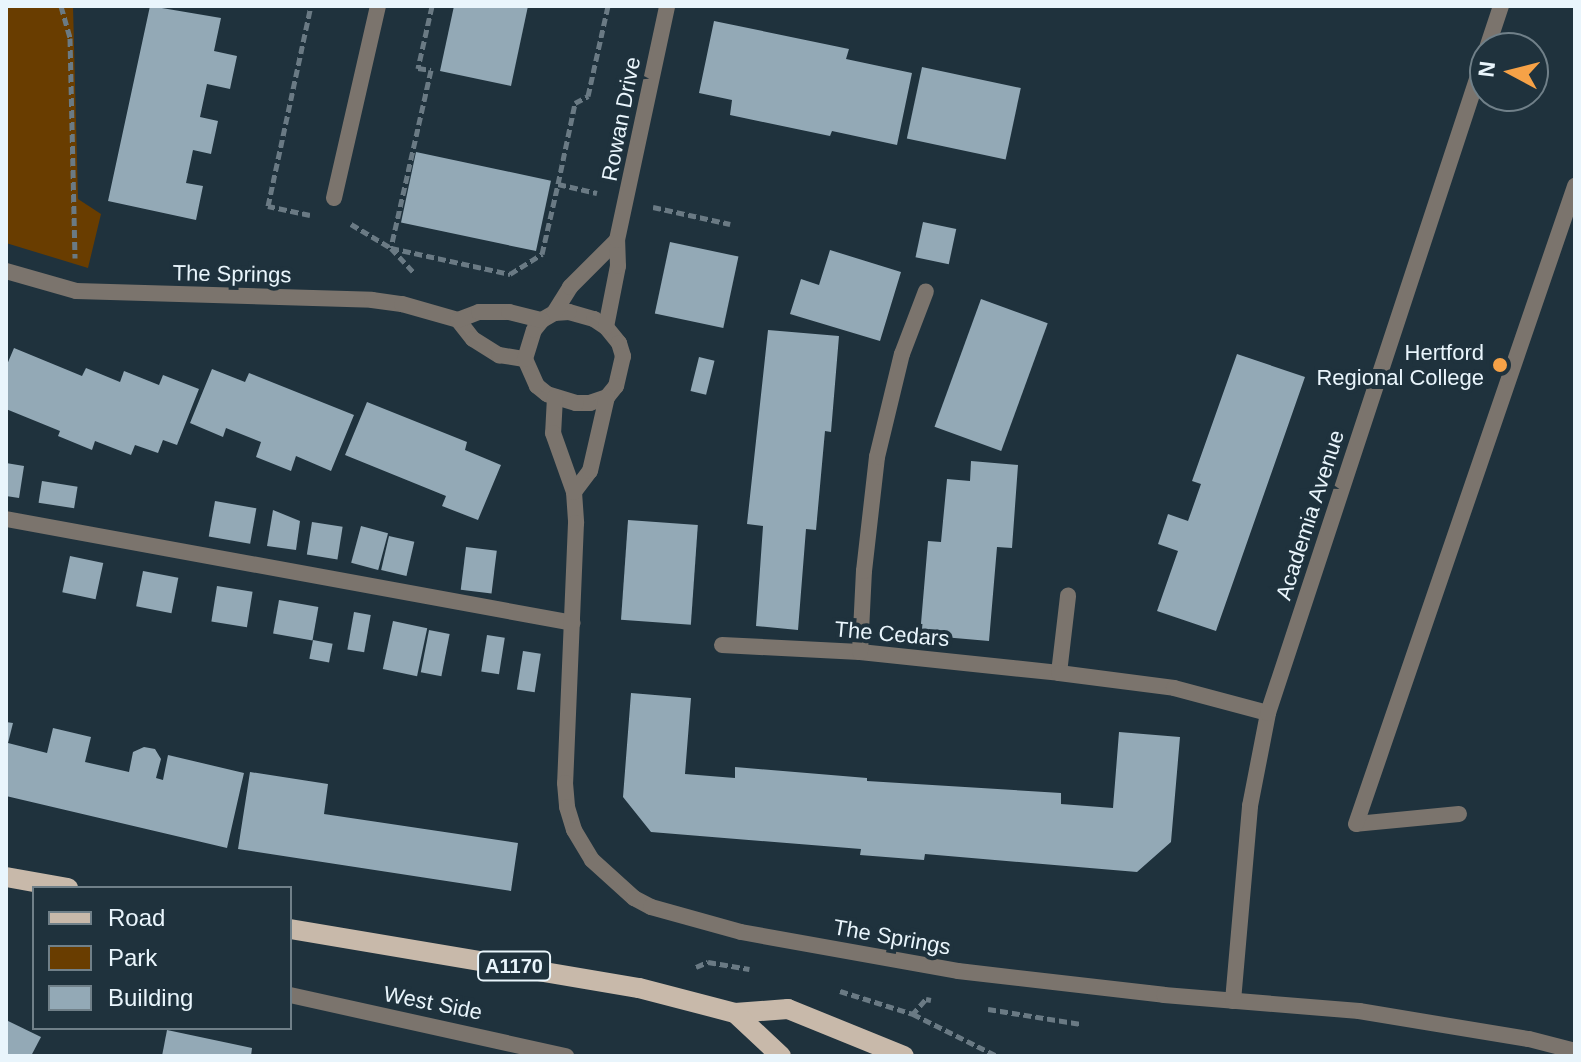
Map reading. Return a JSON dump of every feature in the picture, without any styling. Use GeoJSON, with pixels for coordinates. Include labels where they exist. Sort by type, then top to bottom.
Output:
{"type":"FeatureCollection","features":[{"type":"Feature","properties":{"kind":"main road"},"geometry":{"type":"LineString","coordinates":[[6,877],[57,886]]}},
{"type":"Feature","properties":{"kind":"main road","name":"A1170"},"geometry":{"type":"LineString","coordinates":[[292,929],[639,988],[735,1013],[788,1009],[904,1056]]}},
{"type":"Feature","properties":{"kind":"main road","name":"A1170"},"geometry":{"type":"LineString","coordinates":[[735,1013],[781,1056]]}},
{"type":"Feature","properties":{"kind":"street"},"geometry":{"type":"LineString","coordinates":[[334,198],[378,6]]}},
{"type":"Feature","properties":{"kind":"street","name":"Rowan Drive"},"geometry":{"type":"LineString","coordinates":[[606,327],[618,266],[617,240],[667,6]]}},
{"type":"Feature","properties":{"kind":"street"},"geometry":{"type":"LineString","coordinates":[[1492,32],[1501,6]]}},
{"type":"Feature","properties":{"kind":"street","name":"Academia Avenue"},"geometry":{"type":"LineString","coordinates":[[1233,1001],[1250,806],[1268,713],[1469,104]]}},
{"type":"Feature","properties":{"kind":"street"},"geometry":{"type":"LineString","coordinates":[[1459,814],[1356,824],[1575,186]]}},
{"type":"Feature","properties":{"kind":"street"},"geometry":{"type":"LineString","coordinates":[[548,316],[581,314],[606,327],[619,343],[623,356],[616,386],[607,397],[576,403],[555,397],[537,386],[525,359],[534,330],[570,287],[617,240]]}},
{"type":"Feature","properties":{"kind":"street","name":"The Springs"},"geometry":{"type":"LineString","coordinates":[[6,271],[76,291],[372,300],[458,320],[479,312],[548,316]]}},
{"type":"Feature","properties":{"kind":"street"},"geometry":{"type":"LineString","coordinates":[[860,652],[864,571],[877,457],[897,369],[926,291]]}},
{"type":"Feature","properties":{"kind":"street"},"geometry":{"type":"LineString","coordinates":[[458,320],[473,339],[499,355],[525,359]]}},
{"type":"Feature","properties":{"kind":"street","name":"The Springs"},"geometry":{"type":"LineString","coordinates":[[555,397],[553,433],[574,492],[573,623],[565,783],[567,807],[574,830],[592,860],[634,898],[651,907],[741,932],[928,966],[1233,1001],[1359,1011],[1529,1039],[1575,1051]]}},
{"type":"Feature","properties":{"kind":"street","name":"The Springs"},"geometry":{"type":"LineString","coordinates":[[574,492],[590,471],[607,397]]}},
{"type":"Feature","properties":{"kind":"street"},"geometry":{"type":"LineString","coordinates":[[6,519],[573,623]]}},
{"type":"Feature","properties":{"kind":"street"},"geometry":{"type":"LineString","coordinates":[[1059,673],[1068,596]]}},
{"type":"Feature","properties":{"kind":"street","name":"The Cedars"},"geometry":{"type":"LineString","coordinates":[[722,645],[860,652],[1059,673],[1174,688],[1268,713]]}},
{"type":"Feature","properties":{"kind":"street","name":"West Side"},"geometry":{"type":"LineString","coordinates":[[292,995],[566,1056]]}},
{"type":"Feature","properties":{"kind":"path"},"geometry":{"type":"LineString","coordinates":[[61,6],[70,38],[76,291]]}},
{"type":"Feature","properties":{"kind":"path"},"geometry":{"type":"LineString","coordinates":[[432,6],[418,68],[431,70],[391,248],[510,274],[542,254],[575,103],[588,96],[608,6]]}},
{"type":"Feature","properties":{"kind":"path"},"geometry":{"type":"LineString","coordinates":[[558,184],[730,224]]}},
{"type":"Feature","properties":{"kind":"path"},"geometry":{"type":"LineString","coordinates":[[831,988],[913,1014],[997,1056]]}},
{"type":"Feature","properties":{"kind":"path"},"geometry":{"type":"LineString","coordinates":[[913,1014],[926,999],[942,1002]]}},
{"type":"Feature","properties":{"kind":"path"},"geometry":{"type":"LineString","coordinates":[[973,1007],[1081,1024]]}},
{"type":"Feature","properties":{"kind":"green space"},"geometry":{"type":"Polygon","coordinates":[[[6,6],[73,6],[78,199],[101,214],[88,268],[6,243],[6,6]]]}},
{"type":"Feature","properties":{"kind":"building"},"geometry":{"type":"Polygon","coordinates":[[[150,6],[221,18],[214,51],[237,56],[230,89],[207,84],[200,117],[218,121],[211,154],[193,150],[186,183],[203,186],[196,220],[108,201],[150,6]]]}},
{"type":"Feature","properties":{"kind":"building"},"geometry":{"type":"Polygon","coordinates":[[[454,6],[528,6],[511,86],[440,71],[454,6]]]}},
{"type":"Feature","properties":{"kind":"building"},"geometry":{"type":"Polygon","coordinates":[[[714,21],[849,49],[846,59],[912,73],[897,145],[832,131],[830,136],[730,115],[732,100],[699,93],[714,21]]]}},
{"type":"Feature","properties":{"kind":"building"},"geometry":{"type":"Polygon","coordinates":[[[922,67],[1021,88],[1006,159],[907,138],[922,67]]]}},
{"type":"Feature","properties":{"kind":"building"},"geometry":{"type":"Polygon","coordinates":[[[416,152],[551,181],[536,251],[401,222],[416,152]]]}},
{"type":"Feature","properties":{"kind":"building"},"geometry":{"type":"Polygon","coordinates":[[[923,222],[956,229],[949,264],[916,257],[923,222]]]}},
{"type":"Feature","properties":{"kind":"building"},"geometry":{"type":"Polygon","coordinates":[[[670,242],[738,257],[723,328],[655,313],[670,242]]]}},
{"type":"Feature","properties":{"kind":"building"},"geometry":{"type":"Polygon","coordinates":[[[830,250],[901,272],[880,341],[790,314],[801,279],[819,285],[830,250]]]}},
{"type":"Feature","properties":{"kind":"building"},"geometry":{"type":"Polygon","coordinates":[[[981,299],[1048,323],[1001,451],[934,427],[981,299]]]}},
{"type":"Feature","properties":{"kind":"building"},"geometry":{"type":"Polygon","coordinates":[[[768,330],[839,336],[831,432],[825,431],[816,530],[806,529],[798,630],[756,626],[763,526],[747,524],[768,330]]]}},
{"type":"Feature","properties":{"kind":"building"},"geometry":{"type":"Polygon","coordinates":[[[14,348],[82,376],[86,368],[120,382],[124,371],[159,385],[163,375],[199,389],[177,445],[163,440],[158,453],[135,445],[131,455],[95,441],[92,450],[58,436],[60,431],[6,409],[6,367],[14,348]]]}},
{"type":"Feature","properties":{"kind":"building"},"geometry":{"type":"Polygon","coordinates":[[[1237,354],[1305,377],[1216,631],[1157,611],[1178,551],[1158,544],[1168,514],[1188,521],[1201,484],[1192,481],[1237,354]]]}},
{"type":"Feature","properties":{"kind":"building"},"geometry":{"type":"Polygon","coordinates":[[[699,357],[715,361],[706,395],[691,391],[699,357]]]}},
{"type":"Feature","properties":{"kind":"building"},"geometry":{"type":"Polygon","coordinates":[[[212,369],[245,382],[249,373],[354,415],[331,471],[296,456],[291,471],[256,457],[261,442],[226,428],[223,437],[190,423],[212,369]]]}},
{"type":"Feature","properties":{"kind":"building"},"geometry":{"type":"Polygon","coordinates":[[[367,402],[467,442],[465,450],[501,465],[478,520],[442,506],[446,496],[345,455],[367,402]]]}},
{"type":"Feature","properties":{"kind":"building"},"geometry":{"type":"Polygon","coordinates":[[[971,461],[1018,465],[1012,548],[997,547],[989,641],[920,635],[928,541],[941,542],[947,479],[970,481],[971,461]]]}},
{"type":"Feature","properties":{"kind":"building"},"geometry":{"type":"Polygon","coordinates":[[[6,463],[24,466],[19,498],[6,496],[6,463]]]}},
{"type":"Feature","properties":{"kind":"building"},"geometry":{"type":"Polygon","coordinates":[[[42,481],[78,487],[74,508],[39,503],[42,481]]]}},
{"type":"Feature","properties":{"kind":"building"},"geometry":{"type":"Polygon","coordinates":[[[215,501],[256,508],[250,544],[209,536],[215,501]]]}},
{"type":"Feature","properties":{"kind":"building"},"geometry":{"type":"Polygon","coordinates":[[[273,510],[300,521],[296,550],[267,546],[273,510]]]}},
{"type":"Feature","properties":{"kind":"building"},"geometry":{"type":"Polygon","coordinates":[[[628,520],[698,525],[691,625],[621,620],[628,520]]]}},
{"type":"Feature","properties":{"kind":"building"},"geometry":{"type":"Polygon","coordinates":[[[312,522],[343,527],[337,559],[307,555],[312,522]]]}},
{"type":"Feature","properties":{"kind":"building"},"geometry":{"type":"Polygon","coordinates":[[[361,526],[388,533],[378,570],[351,563],[361,526]]]}},
{"type":"Feature","properties":{"kind":"building"},"geometry":{"type":"Polygon","coordinates":[[[389,536],[414,542],[406,576],[381,570],[389,536]]]}},
{"type":"Feature","properties":{"kind":"building"},"geometry":{"type":"Polygon","coordinates":[[[466,547],[497,551],[492,593],[461,590],[466,547]]]}},
{"type":"Feature","properties":{"kind":"building"},"geometry":{"type":"Polygon","coordinates":[[[70,556],[103,563],[96,599],[62,592],[70,556]]]}},
{"type":"Feature","properties":{"kind":"building"},"geometry":{"type":"Polygon","coordinates":[[[143,571],[178,578],[171,613],[136,606],[143,571]]]}},
{"type":"Feature","properties":{"kind":"building"},"geometry":{"type":"Polygon","coordinates":[[[217,586],[253,592],[247,627],[211,622],[217,586]]]}},
{"type":"Feature","properties":{"kind":"building"},"geometry":{"type":"Polygon","coordinates":[[[279,600],[318,607],[312,640],[273,633],[279,600]]]}},
{"type":"Feature","properties":{"kind":"building"},"geometry":{"type":"Polygon","coordinates":[[[354,612],[371,615],[364,652],[347,649],[354,612]]]}},
{"type":"Feature","properties":{"kind":"building"},"geometry":{"type":"Polygon","coordinates":[[[393,621],[427,628],[417,676],[383,669],[393,621]]]}},
{"type":"Feature","properties":{"kind":"building"},"geometry":{"type":"Polygon","coordinates":[[[429,630],[450,634],[441,676],[421,672],[429,630]]]}},
{"type":"Feature","properties":{"kind":"building"},"geometry":{"type":"Polygon","coordinates":[[[487,635],[505,638],[499,674],[481,672],[487,635]]]}},
{"type":"Feature","properties":{"kind":"building"},"geometry":{"type":"Polygon","coordinates":[[[313,640],[333,644],[329,662],[309,659],[313,640]]]}},
{"type":"Feature","properties":{"kind":"building"},"geometry":{"type":"Polygon","coordinates":[[[523,651],[541,654],[535,692],[517,690],[523,651]]]}},
{"type":"Feature","properties":{"kind":"building"},"geometry":{"type":"Polygon","coordinates":[[[631,693],[691,698],[685,774],[735,778],[735,767],[867,778],[867,781],[1061,793],[1061,804],[1113,808],[1119,732],[1180,737],[1171,842],[1137,872],[925,854],[924,860],[860,855],[861,849],[651,832],[623,797],[631,693]]]}},
{"type":"Feature","properties":{"kind":"building"},"geometry":{"type":"Polygon","coordinates":[[[6,722],[13,723],[8,743],[47,753],[53,728],[91,737],[85,762],[129,772],[133,752],[144,747],[155,749],[161,759],[156,778],[163,780],[168,755],[244,773],[227,848],[6,796],[6,722]]]}},
{"type":"Feature","properties":{"kind":"building"},"geometry":{"type":"Polygon","coordinates":[[[250,772],[328,784],[324,814],[518,843],[511,891],[238,849],[250,772]]]}},
{"type":"Feature","properties":{"kind":"building"},"geometry":{"type":"Polygon","coordinates":[[[6,1020],[41,1037],[31,1056],[6,1056],[6,1020]]]}},
{"type":"Feature","properties":{"kind":"building"},"geometry":{"type":"Polygon","coordinates":[[[167,1030],[252,1048],[251,1056],[162,1056],[167,1030]]]}},
{"type":"Feature","properties":{"kind":"place","name":"Hertford Regional College"},"geometry":{"type":"Point","coordinates":[1500,365]}}]}
